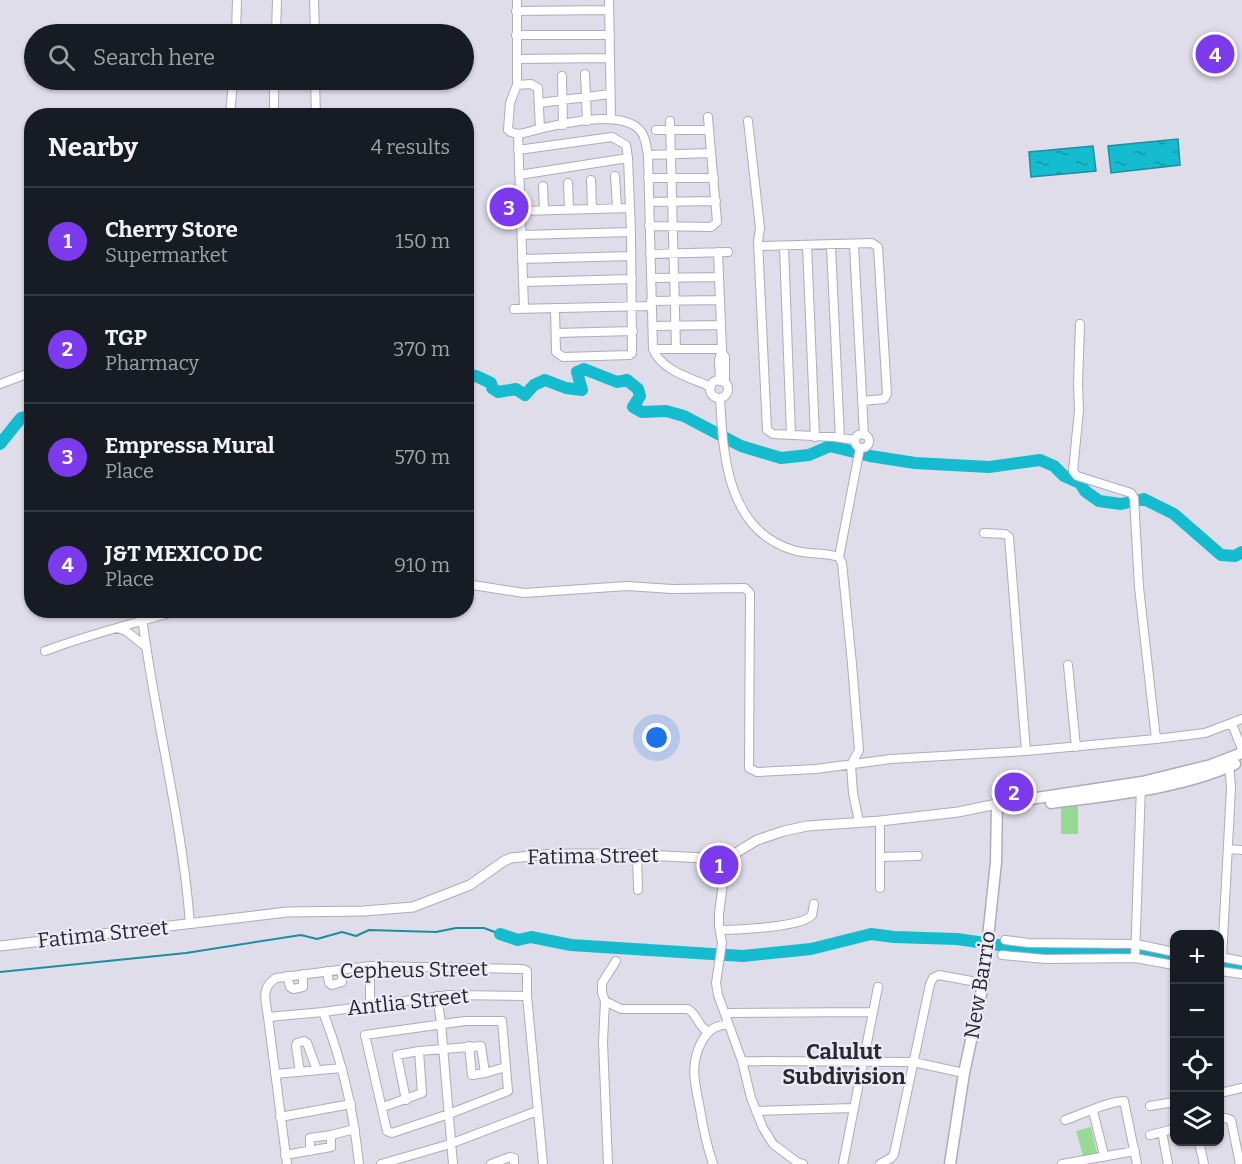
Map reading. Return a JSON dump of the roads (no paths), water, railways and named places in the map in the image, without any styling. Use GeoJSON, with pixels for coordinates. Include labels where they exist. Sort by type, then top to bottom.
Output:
{"type":"FeatureCollection","features":[{"type":"Feature","properties":{"kind":"main road"},"geometry":{"type":"LineString","coordinates":[[1229,763],[1242,751]]}},
{"type":"Feature","properties":{"kind":"main road"},"geometry":{"type":"LineString","coordinates":[[997,807],[1189,780],[1229,763],[1242,761]]}},
{"type":"Feature","properties":{"kind":"main road","name":"New Barrio"},"geometry":{"type":"LineString","coordinates":[[950,1164],[964,1073],[983,985],[996,862],[997,807]]}},
{"type":"Feature","properties":{"kind":"street"},"geometry":{"type":"LineString","coordinates":[[236,24],[237,0]]}},
{"type":"Feature","properties":{"kind":"street"},"geometry":{"type":"LineString","coordinates":[[276,24],[277,0]]}},
{"type":"Feature","properties":{"kind":"street"},"geometry":{"type":"LineString","coordinates":[[314,0],[315,24]]}},
{"type":"Feature","properties":{"kind":"street"},"geometry":{"type":"LineString","coordinates":[[517,0],[517,85],[510,103],[507,126],[512,133],[519,134],[611,118],[629,122],[639,129],[644,136],[648,155],[653,349],[659,360],[667,367],[711,387]]}},
{"type":"Feature","properties":{"kind":"street"},"geometry":{"type":"LineString","coordinates":[[609,0],[611,118]]}},
{"type":"Feature","properties":{"kind":"street"},"geometry":{"type":"LineString","coordinates":[[516,10],[609,10]]}},
{"type":"Feature","properties":{"kind":"street"},"geometry":{"type":"LineString","coordinates":[[516,35],[610,35]]}},
{"type":"Feature","properties":{"kind":"street"},"geometry":{"type":"LineString","coordinates":[[517,59],[610,58]]}},
{"type":"Feature","properties":{"kind":"street"},"geometry":{"type":"LineString","coordinates":[[585,74],[586,121]]}},
{"type":"Feature","properties":{"kind":"street"},"geometry":{"type":"LineString","coordinates":[[562,76],[563,125]]}},
{"type":"Feature","properties":{"kind":"street"},"geometry":{"type":"LineString","coordinates":[[517,85],[531,84],[538,88],[540,129]]}},
{"type":"Feature","properties":{"kind":"street"},"geometry":{"type":"LineString","coordinates":[[231,108],[232,90]]}},
{"type":"Feature","properties":{"kind":"street"},"geometry":{"type":"LineString","coordinates":[[274,90],[274,108]]}},
{"type":"Feature","properties":{"kind":"street"},"geometry":{"type":"LineString","coordinates":[[315,90],[316,108]]}},
{"type":"Feature","properties":{"kind":"street"},"geometry":{"type":"LineString","coordinates":[[539,103],[610,94]]}},
{"type":"Feature","properties":{"kind":"street"},"geometry":{"type":"LineString","coordinates":[[649,226],[715,226],[717,222],[716,201],[708,117]]}},
{"type":"Feature","properties":{"kind":"street"},"geometry":{"type":"LineString","coordinates":[[670,121],[676,349]]}},
{"type":"Feature","properties":{"kind":"street"},"geometry":{"type":"LineString","coordinates":[[748,121],[760,228],[766,427],[772,434],[840,438],[865,447],[868,444],[868,437],[864,435],[854,245]]}},
{"type":"Feature","properties":{"kind":"street"},"geometry":{"type":"LineString","coordinates":[[656,130],[709,130]]}},
{"type":"Feature","properties":{"kind":"street"},"geometry":{"type":"LineString","coordinates":[[519,134],[524,308]]}},
{"type":"Feature","properties":{"kind":"street"},"geometry":{"type":"LineString","coordinates":[[518,150],[612,137],[626,146],[631,232],[633,350],[630,355],[563,357],[556,352],[555,308]]}},
{"type":"Feature","properties":{"kind":"street"},"geometry":{"type":"LineString","coordinates":[[648,155],[711,153]]}},
{"type":"Feature","properties":{"kind":"street"},"geometry":{"type":"LineString","coordinates":[[519,175],[628,158]]}},
{"type":"Feature","properties":{"kind":"street"},"geometry":{"type":"LineString","coordinates":[[615,176],[617,207]]}},
{"type":"Feature","properties":{"kind":"street"},"geometry":{"type":"LineString","coordinates":[[648,178],[714,178]]}},
{"type":"Feature","properties":{"kind":"street"},"geometry":{"type":"LineString","coordinates":[[591,180],[592,208]]}},
{"type":"Feature","properties":{"kind":"street"},"geometry":{"type":"LineString","coordinates":[[568,183],[568,209]]}},
{"type":"Feature","properties":{"kind":"street"},"geometry":{"type":"LineString","coordinates":[[543,186],[544,210]]}},
{"type":"Feature","properties":{"kind":"street"},"geometry":{"type":"LineString","coordinates":[[649,202],[716,201]]}},
{"type":"Feature","properties":{"kind":"street"},"geometry":{"type":"LineString","coordinates":[[522,211],[630,208]]}},
{"type":"Feature","properties":{"kind":"street"},"geometry":{"type":"LineString","coordinates":[[522,235],[631,232]]}},
{"type":"Feature","properties":{"kind":"street"},"geometry":{"type":"LineString","coordinates":[[759,246],[831,246],[873,243],[879,247],[887,394],[880,400],[862,401]]}},
{"type":"Feature","properties":{"kind":"street"},"geometry":{"type":"LineString","coordinates":[[807,245],[815,437]]}},
{"type":"Feature","properties":{"kind":"street"},"geometry":{"type":"LineString","coordinates":[[784,246],[791,435]]}},
{"type":"Feature","properties":{"kind":"street"},"geometry":{"type":"LineString","coordinates":[[831,246],[840,438]]}},
{"type":"Feature","properties":{"kind":"street"},"geometry":{"type":"LineString","coordinates":[[718,252],[722,350],[725,357],[723,382],[728,391],[726,396],[720,398],[712,395],[711,387],[714,382],[723,382]]}},
{"type":"Feature","properties":{"kind":"street"},"geometry":{"type":"LineString","coordinates":[[650,254],[728,252]]}},
{"type":"Feature","properties":{"kind":"street"},"geometry":{"type":"LineString","coordinates":[[522,259],[631,256]]}},
{"type":"Feature","properties":{"kind":"street"},"geometry":{"type":"LineString","coordinates":[[651,278],[719,277]]}},
{"type":"Feature","properties":{"kind":"street"},"geometry":{"type":"LineString","coordinates":[[523,282],[632,279]]}},
{"type":"Feature","properties":{"kind":"street"},"geometry":{"type":"LineString","coordinates":[[514,309],[632,307],[675,301],[720,300]]}},
{"type":"Feature","properties":{"kind":"street"},"geometry":{"type":"LineString","coordinates":[[1080,324],[1079,410],[1074,474],[1131,493],[1134,502],[1139,587],[1156,739]]}},
{"type":"Feature","properties":{"kind":"street"},"geometry":{"type":"LineString","coordinates":[[652,326],[721,325]]}},
{"type":"Feature","properties":{"kind":"street"},"geometry":{"type":"LineString","coordinates":[[556,333],[633,331]]}},
{"type":"Feature","properties":{"kind":"street"},"geometry":{"type":"LineString","coordinates":[[653,349],[722,350]]}},
{"type":"Feature","properties":{"kind":"street"},"geometry":{"type":"LineString","coordinates":[[0,384],[24,375]]}},
{"type":"Feature","properties":{"kind":"street"},"geometry":{"type":"LineString","coordinates":[[720,398],[722,444],[733,493],[740,507],[767,537],[794,551],[839,557]]}},
{"type":"Feature","properties":{"kind":"street"},"geometry":{"type":"LineString","coordinates":[[859,446],[839,557],[842,563],[852,664],[858,750],[851,765],[853,793],[859,822]]}},
{"type":"Feature","properties":{"kind":"street"},"geometry":{"type":"LineString","coordinates":[[984,533],[1005,534],[1009,537],[1026,751]]}},
{"type":"Feature","properties":{"kind":"street"},"geometry":{"type":"LineString","coordinates":[[474,585],[524,593],[627,586],[672,589],[744,588],[750,593],[749,768],[757,772],[789,771],[914,757],[1026,751],[1156,739],[1205,733],[1232,724],[1242,718]]}},
{"type":"Feature","properties":{"kind":"street"},"geometry":{"type":"LineString","coordinates":[[142,618],[180,832],[190,924]]}},
{"type":"Feature","properties":{"kind":"street"},"geometry":{"type":"LineString","coordinates":[[45,651],[117,627],[155,618]]}},
{"type":"Feature","properties":{"kind":"street"},"geometry":{"type":"LineString","coordinates":[[117,627],[145,646]]}},
{"type":"Feature","properties":{"kind":"street"},"geometry":{"type":"LineString","coordinates":[[1068,666],[1076,747]]}},
{"type":"Feature","properties":{"kind":"street"},"geometry":{"type":"LineString","coordinates":[[1232,724],[1242,751]]}},
{"type":"Feature","properties":{"kind":"street"},"geometry":{"type":"LineString","coordinates":[[1223,930],[1228,849],[1229,763]]}},
{"type":"Feature","properties":{"kind":"street"},"geometry":{"type":"LineString","coordinates":[[1136,951],[1141,786]]}},
{"type":"Feature","properties":{"kind":"street"},"geometry":{"type":"LineString","coordinates":[[803,1164],[772,1144],[756,1111],[716,983],[722,950],[719,914],[726,859],[757,840],[807,826],[880,821],[997,807]]}},
{"type":"Feature","properties":{"kind":"street"},"geometry":{"type":"LineString","coordinates":[[880,821],[880,888]]}},
{"type":"Feature","properties":{"kind":"street"},"geometry":{"type":"LineString","coordinates":[[1228,849],[1242,850]]}},
{"type":"Feature","properties":{"kind":"street","name":"Fatima Street"},"geometry":{"type":"LineString","coordinates":[[0,946],[288,912],[364,911],[413,906],[470,885],[511,858],[552,854],[637,854],[726,859]]}},
{"type":"Feature","properties":{"kind":"street"},"geometry":{"type":"LineString","coordinates":[[637,854],[638,890]]}},
{"type":"Feature","properties":{"kind":"street"},"geometry":{"type":"LineString","coordinates":[[880,857],[918,856]]}},
{"type":"Feature","properties":{"kind":"street"},"geometry":{"type":"LineString","coordinates":[[720,930],[766,927],[804,921],[812,915],[814,904]]}},
{"type":"Feature","properties":{"kind":"street"},"geometry":{"type":"LineString","coordinates":[[1005,940],[1170,952]]}},
{"type":"Feature","properties":{"kind":"street"},"geometry":{"type":"LineString","coordinates":[[1002,955],[1046,959],[1136,951],[1170,964]]}},
{"type":"Feature","properties":{"kind":"street"},"geometry":{"type":"LineString","coordinates":[[1224,958],[1242,961]]}},
{"type":"Feature","properties":{"kind":"street"},"geometry":{"type":"LineString","coordinates":[[608,1164],[603,1042],[605,1001],[602,983],[616,961]]}},
{"type":"Feature","properties":{"kind":"street"},"geometry":{"type":"LineString","coordinates":[[370,966],[370,1005]]}},
{"type":"Feature","properties":{"kind":"street","name":"Cepheus Street"},"geometry":{"type":"LineString","coordinates":[[268,1017],[264,992],[276,978],[370,966],[525,969],[526,996]]}},
{"type":"Feature","properties":{"kind":"street"},"geometry":{"type":"LineString","coordinates":[[327,971],[329,983],[332,985],[342,982],[342,970]]}},
{"type":"Feature","properties":{"kind":"street"},"geometry":{"type":"LineString","coordinates":[[1224,972],[1242,974]]}},
{"type":"Feature","properties":{"kind":"street"},"geometry":{"type":"LineString","coordinates":[[287,976],[290,987],[293,989],[303,987],[303,974]]}},
{"type":"Feature","properties":{"kind":"street"},"geometry":{"type":"LineString","coordinates":[[880,1164],[894,1154],[930,984],[933,978],[939,975],[971,981]]}},
{"type":"Feature","properties":{"kind":"street"},"geometry":{"type":"LineString","coordinates":[[843,1164],[879,987]]}},
{"type":"Feature","properties":{"kind":"street","name":"Antlia Street"},"geometry":{"type":"LineString","coordinates":[[268,1017],[455,994],[526,996]]}},
{"type":"Feature","properties":{"kind":"street"},"geometry":{"type":"LineString","coordinates":[[437,996],[453,1164]]}},
{"type":"Feature","properties":{"kind":"street"},"geometry":{"type":"LineString","coordinates":[[526,996],[543,1164]]}},
{"type":"Feature","properties":{"kind":"street"},"geometry":{"type":"LineString","coordinates":[[605,1001],[621,1009],[688,1009],[692,1011],[699,1024],[707,1032]]}},
{"type":"Feature","properties":{"kind":"street"},"geometry":{"type":"LineString","coordinates":[[725,1013],[873,1011]]}},
{"type":"Feature","properties":{"kind":"street"},"geometry":{"type":"LineString","coordinates":[[323,1012],[342,1068],[351,1104],[359,1164]]}},
{"type":"Feature","properties":{"kind":"street"},"geometry":{"type":"LineString","coordinates":[[268,1017],[287,1164]]}},
{"type":"Feature","properties":{"kind":"street"},"geometry":{"type":"LineString","coordinates":[[502,1021],[506,1067],[508,1091],[449,1114],[389,1133],[364,1035],[441,1023],[502,1021]]}},
{"type":"Feature","properties":{"kind":"street"},"geometry":{"type":"LineString","coordinates":[[713,1164],[705,1136],[693,1070],[697,1049],[707,1032],[718,1025],[728,1024]]}},
{"type":"Feature","properties":{"kind":"street"},"geometry":{"type":"LineString","coordinates":[[300,1072],[296,1046],[297,1043],[304,1041],[307,1043],[317,1070]]}},
{"type":"Feature","properties":{"kind":"street"},"geometry":{"type":"LineString","coordinates":[[469,1046],[472,1075],[506,1067]]}},
{"type":"Feature","properties":{"kind":"street"},"geometry":{"type":"LineString","coordinates":[[406,1100],[397,1055],[442,1048],[482,1047],[485,1073]]}},
{"type":"Feature","properties":{"kind":"street"},"geometry":{"type":"LineString","coordinates":[[382,1107],[422,1093],[419,1051]]}},
{"type":"Feature","properties":{"kind":"street"},"geometry":{"type":"LineString","coordinates":[[742,1061],[913,1062],[964,1073]]}},
{"type":"Feature","properties":{"kind":"street"},"geometry":{"type":"LineString","coordinates":[[275,1074],[342,1068]]}},
{"type":"Feature","properties":{"kind":"street"},"geometry":{"type":"LineString","coordinates":[[1224,1092],[1242,1088]]}},
{"type":"Feature","properties":{"kind":"street"},"geometry":{"type":"LineString","coordinates":[[1065,1120],[1101,1106],[1124,1101],[1137,1164]]}},
{"type":"Feature","properties":{"kind":"street"},"geometry":{"type":"LineString","coordinates":[[1150,1106],[1170,1103]]}},
{"type":"Feature","properties":{"kind":"street"},"geometry":{"type":"LineString","coordinates":[[280,1117],[351,1104]]}},
{"type":"Feature","properties":{"kind":"street"},"geometry":{"type":"LineString","coordinates":[[756,1111],[853,1108]]}},
{"type":"Feature","properties":{"kind":"street"},"geometry":{"type":"LineString","coordinates":[[381,1164],[450,1144],[537,1111]]}},
{"type":"Feature","properties":{"kind":"street"},"geometry":{"type":"LineString","coordinates":[[1093,1111],[1104,1155]]}},
{"type":"Feature","properties":{"kind":"street"},"geometry":{"type":"LineString","coordinates":[[1224,1119],[1231,1120],[1240,1164]]}},
{"type":"Feature","properties":{"kind":"street"},"geometry":{"type":"LineString","coordinates":[[310,1151],[310,1138],[355,1129]]}},
{"type":"Feature","properties":{"kind":"street"},"geometry":{"type":"LineString","coordinates":[[1150,1134],[1170,1130]]}},
{"type":"Feature","properties":{"kind":"street"},"geometry":{"type":"LineString","coordinates":[[1162,1132],[1168,1164]]}},
{"type":"Feature","properties":{"kind":"street"},"geometry":{"type":"LineString","coordinates":[[285,1155],[333,1146],[331,1135]]}},
{"type":"Feature","properties":{"kind":"street"},"geometry":{"type":"LineString","coordinates":[[1200,1146],[1204,1164]]}},
{"type":"Feature","properties":{"kind":"street"},"geometry":{"type":"LineString","coordinates":[[1062,1164],[1135,1151]]}},
{"type":"Feature","properties":{"kind":"street"},"geometry":{"type":"LineString","coordinates":[[784,1164],[788,1156]]}},
{"type":"Feature","properties":{"kind":"street"},"geometry":{"type":"LineString","coordinates":[[491,1164],[510,1157],[514,1158],[514,1164]]}},
{"type":"Feature","properties":{"kind":"water"},"geometry":{"type":"Polygon","coordinates":[[[1178,139],[1180,165],[1111,173],[1108,146],[1178,139]]]}},
{"type":"Feature","properties":{"kind":"water"},"geometry":{"type":"Polygon","coordinates":[[[1093,146],[1096,171],[1031,177],[1029,152],[1093,146]]]}},
{"type":"Feature","properties":{"kind":"waterway"},"geometry":{"type":"LineString","coordinates":[[474,376],[491,383],[492,388],[498,392],[516,389],[525,395],[534,385],[545,380],[566,388],[582,390],[577,372],[584,369],[617,382],[627,380],[638,389],[640,396],[633,407],[642,412],[666,411],[684,416],[741,446],[781,458],[809,455],[830,446],[870,456],[915,463],[989,467],[1040,460],[1054,466],[1064,476],[1080,483],[1085,491],[1099,501],[1121,504],[1144,499],[1174,514],[1221,555],[1235,556],[1242,552]]}},
{"type":"Feature","properties":{"kind":"waterway"},"geometry":{"type":"LineString","coordinates":[[0,444],[21,418],[24,417]]}},
{"type":"Feature","properties":{"kind":"waterway"},"geometry":{"type":"LineString","coordinates":[[0,972],[186,953],[301,935],[317,939],[342,932],[356,936],[369,930],[436,932],[456,928],[484,928],[500,934]]}},
{"type":"Feature","properties":{"kind":"waterway"},"geometry":{"type":"LineString","coordinates":[[500,934],[518,940],[531,937],[571,945],[743,956],[811,949],[871,934],[957,939],[1027,949],[1111,955],[1146,953],[1170,956]]}},
{"type":"Feature","properties":{"kind":"waterway"},"geometry":{"type":"LineString","coordinates":[[1224,964],[1242,967]]}},
{"type":"Feature","properties":{"kind":"place","name":"J&T MEXICO DC"},"geometry":{"type":"Point","coordinates":[1215,54]}},
{"type":"Feature","properties":{"kind":"place","name":"Empressa Mural"},"geometry":{"type":"Point","coordinates":[509,207]}},
{"type":"Feature","properties":{"kind":"place","name":"TGP"},"geometry":{"type":"Point","coordinates":[1014,792]}},
{"type":"Feature","properties":{"kind":"place","name":"Cherry Store"},"geometry":{"type":"Point","coordinates":[719,865]}},
{"type":"Feature","properties":{"kind":"district","name":"Calulut Subdivision"},"geometry":{"type":"Point","coordinates":[844,1064]}}]}
